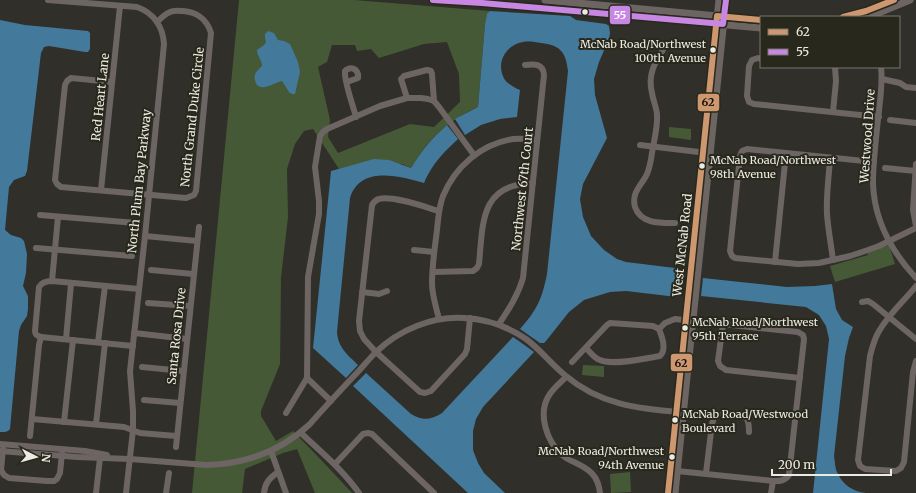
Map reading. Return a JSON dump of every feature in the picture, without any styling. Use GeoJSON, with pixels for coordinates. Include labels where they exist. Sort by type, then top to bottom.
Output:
{"type":"FeatureCollection","features":[{"type":"Feature","properties":{"kind":"main road"},"geometry":{"type":"LineString","coordinates":[[433,0],[482,2],[720,20],[760,20]]}},
{"type":"Feature","properties":{"kind":"main road"},"geometry":{"type":"LineString","coordinates":[[545,0],[720,20],[760,28]]}},
{"type":"Feature","properties":{"kind":"main road","name":"West McNab Road"},"geometry":{"type":"LineString","coordinates":[[675,493],[680,412],[720,20],[719,0]]}},
{"type":"Feature","properties":{"kind":"main road","name":"West McNab Road"},"geometry":{"type":"LineString","coordinates":[[720,20],[726,0]]}},
{"type":"Feature","properties":{"kind":"main road"},"geometry":{"type":"LineString","coordinates":[[868,15],[894,0]]}},
{"type":"Feature","properties":{"kind":"main road"},"geometry":{"type":"LineString","coordinates":[[856,16],[868,15],[910,0]]}},
{"type":"Feature","properties":{"kind":"main road","name":"West McNab Road"},"geometry":{"type":"LineString","coordinates":[[668,493],[680,412]]}},
{"type":"Feature","properties":{"kind":"street","name":"North Plum Bay Parkway"},"geometry":{"type":"LineString","coordinates":[[48,0],[137,7],[148,13],[157,22],[163,34],[164,44],[130,371],[133,430],[126,493]]}},
{"type":"Feature","properties":{"kind":"street","name":"Red Heart Lane"},"geometry":{"type":"LineString","coordinates":[[101,190],[120,6]]}},
{"type":"Feature","properties":{"kind":"street","name":"North Grand Duke Circle"},"geometry":{"type":"LineString","coordinates":[[112,82],[71,78],[67,81],[65,85],[55,180],[57,184],[61,187],[186,198],[194,195],[196,191],[212,37],[210,28],[205,21],[191,12],[174,11],[165,15],[157,22]]}},
{"type":"Feature","properties":{"kind":"street"},"geometry":{"type":"LineString","coordinates":[[666,45],[654,63],[650,78],[657,113],[657,122],[650,165],[647,174],[637,189],[635,207],[644,219],[675,224]]}},
{"type":"Feature","properties":{"kind":"street"},"geometry":{"type":"LineString","coordinates":[[760,59],[752,60],[749,66],[746,96],[749,102],[754,104],[879,117]]}},
{"type":"Feature","properties":{"kind":"street","name":"Northwest 67th Court"},"geometry":{"type":"LineString","coordinates":[[499,324],[516,297],[523,278],[544,75],[544,70],[538,65],[525,65]]}},
{"type":"Feature","properties":{"kind":"street"},"geometry":{"type":"LineString","coordinates":[[833,112],[836,81],[835,68]]}},
{"type":"Feature","properties":{"kind":"street","name":"Westwood Drive"},"geometry":{"type":"LineString","coordinates":[[881,68],[882,79],[873,183],[875,200],[878,215],[883,228],[896,254],[916,278]]}},
{"type":"Feature","properties":{"kind":"street"},"geometry":{"type":"LineString","coordinates":[[407,98],[401,79],[404,76],[427,70],[431,71],[434,101],[474,155]]}},
{"type":"Feature","properties":{"kind":"street","name":"Westwood Drive"},"geometry":{"type":"LineString","coordinates":[[882,79],[900,83],[906,87],[914,87]]}},
{"type":"Feature","properties":{"kind":"street"},"geometry":{"type":"LineString","coordinates":[[347,82],[356,117]]}},
{"type":"Feature","properties":{"kind":"street"},"geometry":{"type":"LineString","coordinates":[[286,413],[307,378],[308,277],[319,214],[319,202],[315,175],[315,158],[320,136],[327,129],[380,106],[407,98],[421,98],[434,101]]}},
{"type":"Feature","properties":{"kind":"street"},"geometry":{"type":"LineString","coordinates":[[890,120],[916,123]]}},
{"type":"Feature","properties":{"kind":"street"},"geometry":{"type":"LineString","coordinates":[[439,319],[432,284],[434,252],[439,211],[449,183],[456,172],[474,155],[487,148],[512,139],[524,138],[537,140]]}},
{"type":"Feature","properties":{"kind":"street"},"geometry":{"type":"LineString","coordinates":[[640,145],[706,152]]}},
{"type":"Feature","properties":{"kind":"street"},"geometry":{"type":"LineString","coordinates":[[874,162],[747,149],[742,152],[740,156],[730,251],[732,256],[735,258],[798,264],[819,263],[858,254],[890,241],[916,227],[913,210],[916,164]]}},
{"type":"Feature","properties":{"kind":"street"},"geometry":{"type":"LineString","coordinates":[[775,262],[786,153]]}},
{"type":"Feature","properties":{"kind":"street"},"geometry":{"type":"LineString","coordinates":[[830,158],[827,213],[834,260]]}},
{"type":"Feature","properties":{"kind":"street"},"geometry":{"type":"LineString","coordinates":[[885,168],[916,171]]}},
{"type":"Feature","properties":{"kind":"street"},"geometry":{"type":"LineString","coordinates":[[433,272],[473,271],[477,268],[479,264],[485,212],[491,201],[506,188],[533,183]]}},
{"type":"Feature","properties":{"kind":"street"},"geometry":{"type":"LineString","coordinates":[[439,211],[385,198],[378,199],[372,205],[359,321],[360,331],[364,339],[376,352],[420,392],[425,393],[431,391],[465,354],[467,350],[470,318]]}},
{"type":"Feature","properties":{"kind":"street"},"geometry":{"type":"LineString","coordinates":[[40,215],[136,224]]}},
{"type":"Feature","properties":{"kind":"street"},"geometry":{"type":"LineString","coordinates":[[52,281],[58,217]]}},
{"type":"Feature","properties":{"kind":"street","name":"Santa Rosa Drive"},"geometry":{"type":"LineString","coordinates":[[176,447],[199,227]]}},
{"type":"Feature","properties":{"kind":"street"},"geometry":{"type":"LineString","coordinates":[[145,236],[197,241]]}},
{"type":"Feature","properties":{"kind":"street"},"geometry":{"type":"LineString","coordinates":[[36,248],[132,256]]}},
{"type":"Feature","properties":{"kind":"street"},"geometry":{"type":"LineString","coordinates":[[414,250],[434,252]]}},
{"type":"Feature","properties":{"kind":"street"},"geometry":{"type":"LineString","coordinates":[[151,270],[193,274]]}},
{"type":"Feature","properties":{"kind":"street"},"geometry":{"type":"LineString","coordinates":[[133,346],[37,336],[35,330],[39,287],[43,282],[52,281],[71,284],[139,289]]}},
{"type":"Feature","properties":{"kind":"street"},"geometry":{"type":"LineString","coordinates":[[64,422],[70,339],[71,284]]}},
{"type":"Feature","properties":{"kind":"street"},"geometry":{"type":"LineString","coordinates":[[96,424],[105,286]]}},
{"type":"Feature","properties":{"kind":"street"},"geometry":{"type":"LineString","coordinates":[[916,286],[878,332],[873,344],[870,356],[858,460],[860,466],[865,469],[896,471],[901,468],[904,462],[913,372],[916,361]]}},
{"type":"Feature","properties":{"kind":"street"},"geometry":{"type":"LineString","coordinates":[[362,292],[379,294],[387,291]]}},
{"type":"Feature","properties":{"kind":"street"},"geometry":{"type":"LineString","coordinates":[[862,302],[868,301],[873,304],[890,316],[916,339]]}},
{"type":"Feature","properties":{"kind":"street"},"geometry":{"type":"LineString","coordinates":[[148,303],[190,306]]}},
{"type":"Feature","properties":{"kind":"street"},"geometry":{"type":"LineString","coordinates":[[62,453],[85,451],[130,458],[198,464],[217,464],[250,458],[271,451],[301,432],[310,424],[376,352],[389,342],[412,328],[424,323],[454,317],[470,318],[499,324],[514,332],[527,340],[566,376],[588,391],[614,403],[680,412]]}},
{"type":"Feature","properties":{"kind":"street"},"geometry":{"type":"LineString","coordinates":[[659,329],[665,323],[675,318],[798,332],[803,335],[804,339],[789,474],[787,478],[783,481],[773,481],[677,471]]}},
{"type":"Feature","properties":{"kind":"street"},"geometry":{"type":"LineString","coordinates":[[572,362],[610,323],[653,326],[659,329],[664,349],[660,356],[612,363],[595,357],[586,348]]}},
{"type":"Feature","properties":{"kind":"street"},"geometry":{"type":"LineString","coordinates":[[723,324],[718,361],[720,366],[726,370],[800,378]]}},
{"type":"Feature","properties":{"kind":"street"},"geometry":{"type":"LineString","coordinates":[[134,333],[187,339]]}},
{"type":"Feature","properties":{"kind":"street"},"geometry":{"type":"LineString","coordinates":[[30,436],[41,337]]}},
{"type":"Feature","properties":{"kind":"street"},"geometry":{"type":"LineString","coordinates":[[142,368],[184,371]]}},
{"type":"Feature","properties":{"kind":"street"},"geometry":{"type":"LineString","coordinates":[[566,376],[552,390],[547,398],[544,412],[545,428],[549,439],[561,455],[591,472],[598,482],[600,493]]}},
{"type":"Feature","properties":{"kind":"street"},"geometry":{"type":"LineString","coordinates":[[307,378],[331,400]]}},
{"type":"Feature","properties":{"kind":"street"},"geometry":{"type":"LineString","coordinates":[[144,400],[180,404]]}},
{"type":"Feature","properties":{"kind":"street"},"geometry":{"type":"LineString","coordinates":[[706,474],[714,417],[723,414],[742,416],[748,421],[749,432]]}},
{"type":"Feature","properties":{"kind":"street"},"geometry":{"type":"LineString","coordinates":[[32,419],[124,427],[140,433],[176,436]]}},
{"type":"Feature","properties":{"kind":"street"},"geometry":{"type":"LineString","coordinates":[[301,432],[335,464],[359,493]]}},
{"type":"Feature","properties":{"kind":"street"},"geometry":{"type":"LineString","coordinates":[[335,464],[363,434],[372,434],[426,490],[434,493]]}},
{"type":"Feature","properties":{"kind":"street"},"geometry":{"type":"LineString","coordinates":[[62,453],[60,473],[54,481],[6,477],[1,470],[1,447],[62,453],[100,458],[130,458]]}},
{"type":"Feature","properties":{"kind":"street"},"geometry":{"type":"LineString","coordinates":[[271,451],[286,493]]}},
{"type":"Feature","properties":{"kind":"street"},"geometry":{"type":"LineString","coordinates":[[96,493],[100,458]]}},
{"type":"Feature","properties":{"kind":"street"},"geometry":{"type":"LineString","coordinates":[[264,493],[266,482],[278,472]]}},
{"type":"Feature","properties":{"kind":"street"},"geometry":{"type":"LineString","coordinates":[[166,493],[169,473]]}},
{"type":"Feature","properties":{"kind":"street"},"geometry":{"type":"LineString","coordinates":[[771,493],[773,481]]}},
{"type":"Feature","properties":{"kind":"green space"},"geometry":{"type":"Polygon","coordinates":[[[239,0],[354,0],[490,11],[487,15],[485,24],[478,107],[447,125],[439,132],[418,157],[411,168],[402,164],[361,163],[339,169],[313,129],[304,131],[295,144],[287,169],[288,217],[281,278],[280,364],[261,411],[261,416],[276,441],[293,431],[352,493],[315,493],[297,449],[283,453],[245,469],[242,493],[192,493],[239,0]],[[447,42],[424,44],[379,58],[371,49],[357,51],[355,45],[332,45],[327,62],[318,67],[330,120],[328,137],[338,153],[410,124],[434,127],[460,102],[459,74],[447,42]]]}},
{"type":"Feature","properties":{"kind":"green space"},"geometry":{"type":"Polygon","coordinates":[[[669,127],[691,129],[691,140],[669,137],[669,127]]]}},
{"type":"Feature","properties":{"kind":"green space"},"geometry":{"type":"Polygon","coordinates":[[[889,245],[895,264],[835,282],[830,266],[868,255],[867,252],[889,245]]]}},
{"type":"Feature","properties":{"kind":"green space"},"geometry":{"type":"Polygon","coordinates":[[[583,365],[604,366],[604,377],[582,375],[583,365]]]}},
{"type":"Feature","properties":{"kind":"green space"},"geometry":{"type":"Polygon","coordinates":[[[630,472],[631,492],[611,493],[610,474],[630,472]]]}},
{"type":"Feature","properties":{"kind":"water"},"geometry":{"type":"Polygon","coordinates":[[[490,11],[570,16],[576,20],[606,24],[609,26],[609,39],[599,62],[594,79],[595,95],[607,138],[583,184],[580,199],[583,217],[591,236],[604,250],[617,259],[626,262],[675,268],[682,271],[682,294],[677,297],[626,291],[610,292],[584,300],[569,312],[544,343],[540,343],[520,329],[531,316],[538,304],[547,274],[568,71],[564,54],[553,46],[548,44],[523,42],[511,47],[504,56],[501,68],[505,80],[520,90],[517,117],[500,119],[481,125],[465,135],[455,119],[478,107],[485,24],[487,14],[490,11]]]}},
{"type":"Feature","properties":{"kind":"water"},"geometry":{"type":"Polygon","coordinates":[[[0,20],[25,25],[88,31],[90,33],[90,49],[88,52],[49,46],[44,47],[41,53],[27,171],[25,176],[14,180],[9,187],[5,230],[11,235],[21,238],[24,241],[27,254],[26,273],[23,286],[28,296],[28,309],[27,316],[19,331],[10,429],[5,432],[0,432],[0,20]]]}},
{"type":"Feature","properties":{"kind":"water"},"geometry":{"type":"Polygon","coordinates":[[[268,31],[274,33],[278,40],[290,44],[298,62],[300,72],[295,94],[289,92],[282,81],[260,87],[255,80],[256,72],[262,66],[257,50],[266,42],[265,34],[268,31]]]}},
{"type":"Feature","properties":{"kind":"water"},"geometry":{"type":"Polygon","coordinates":[[[447,125],[458,139],[438,159],[424,183],[393,176],[371,177],[362,181],[355,188],[350,198],[337,332],[341,347],[358,365],[346,378],[313,348],[331,171],[374,159],[389,160],[411,168],[427,145],[447,125]]]}},
{"type":"Feature","properties":{"kind":"water"},"geometry":{"type":"Polygon","coordinates":[[[703,278],[787,287],[832,284],[836,309],[842,320],[853,327],[845,356],[834,456],[835,466],[839,476],[848,487],[866,493],[813,493],[829,339],[826,326],[819,315],[806,307],[701,296],[703,278]]]}},
{"type":"Feature","properties":{"kind":"water"},"geometry":{"type":"Polygon","coordinates":[[[513,337],[534,352],[483,407],[476,419],[473,431],[473,450],[478,463],[484,473],[505,493],[468,493],[353,386],[366,373],[411,414],[423,419],[434,417],[442,413],[513,337]]]}},
{"type":"Feature","properties":{"kind":"transit line","name":"55"},"geometry":{"type":"LineString","coordinates":[[433,0],[723,24],[726,0]]}},
{"type":"Feature","properties":{"kind":"transit line","name":"62"},"geometry":{"type":"LineString","coordinates":[[847,16],[866,11],[894,0]]}},
{"type":"Feature","properties":{"kind":"transit line","name":"62"},"geometry":{"type":"LineString","coordinates":[[668,493],[717,16],[760,20]]}},
{"type":"Feature","properties":{"kind":"place","name":"McNab Road/Northwest 100th Avenue"},"geometry":{"type":"Point","coordinates":[713,50]}},
{"type":"Feature","properties":{"kind":"place","name":"McNab Road/Northwest 98th Avenue"},"geometry":{"type":"Point","coordinates":[702,166]}},
{"type":"Feature","properties":{"kind":"place","name":"McNab Road/Northwest 95th Terrace"},"geometry":{"type":"Point","coordinates":[685,328]}},
{"type":"Feature","properties":{"kind":"place","name":"McNab Road/Westwood Boulevard"},"geometry":{"type":"Point","coordinates":[675,420]}},
{"type":"Feature","properties":{"kind":"place","name":"McNab Road/Northwest 94th Avenue"},"geometry":{"type":"Point","coordinates":[672,457]}}]}
